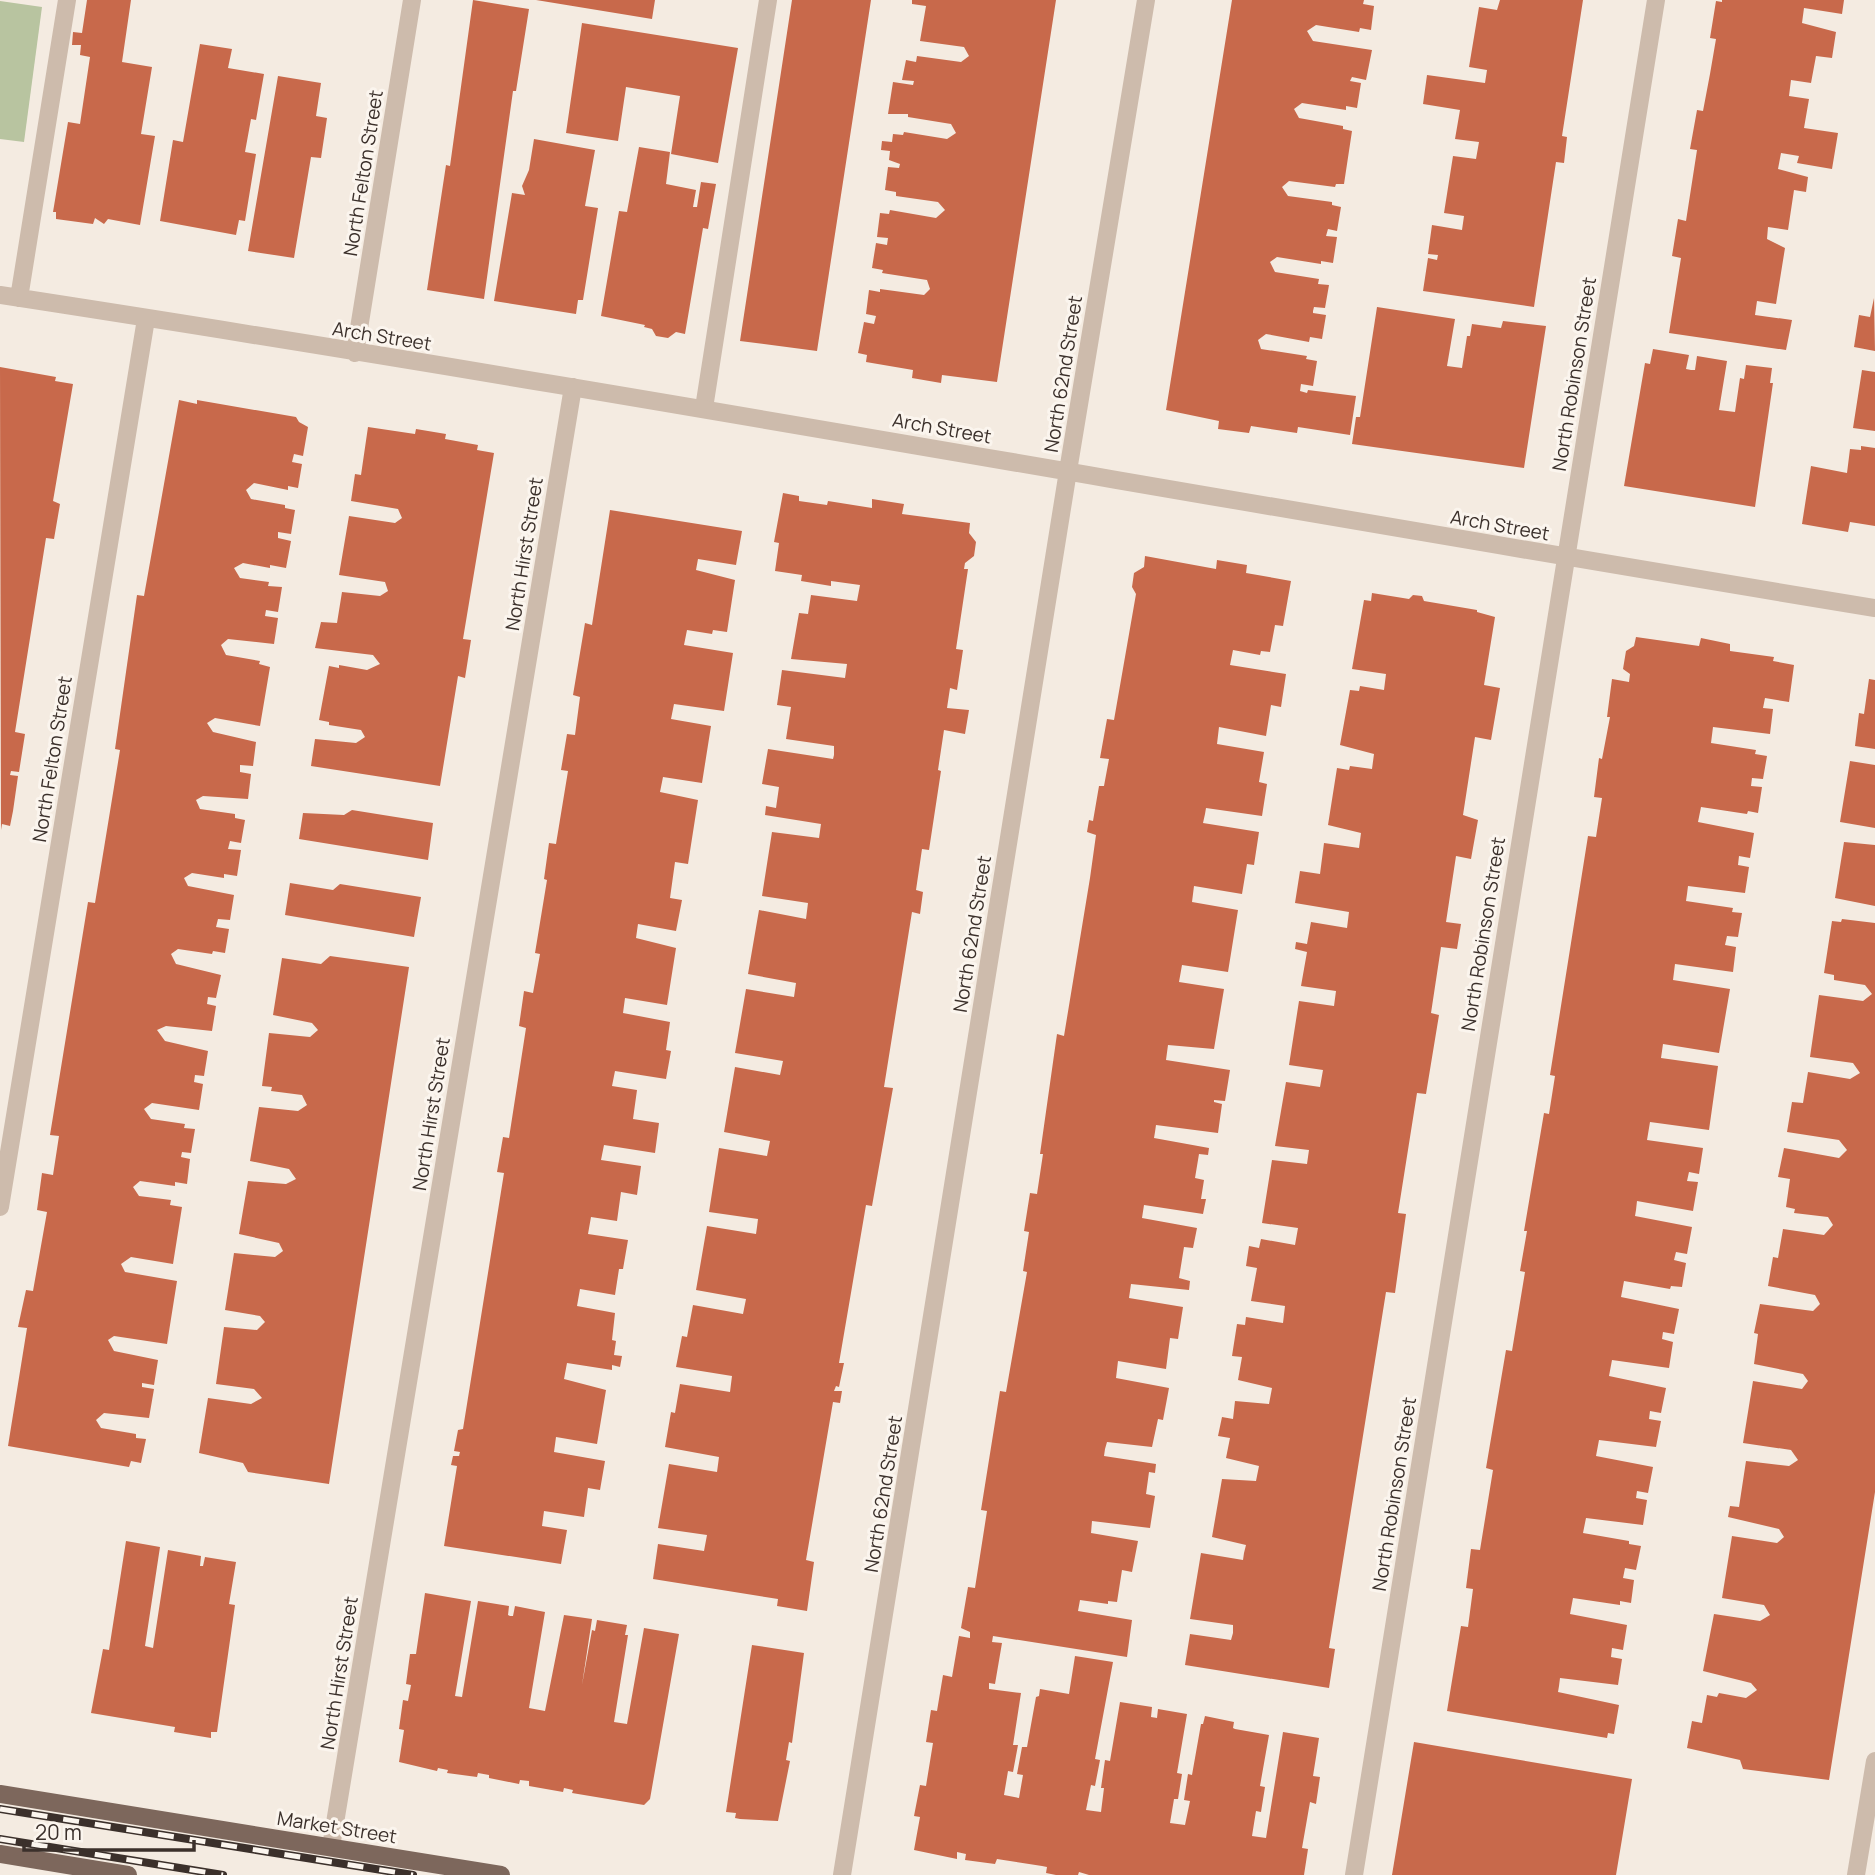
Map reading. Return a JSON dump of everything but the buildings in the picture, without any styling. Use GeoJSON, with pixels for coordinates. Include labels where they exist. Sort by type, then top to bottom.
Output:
{"type":"FeatureCollection","features":[{"type":"Feature","properties":{"kind":"main road","name":"Market Street"},"geometry":{"type":"LineString","coordinates":[[0,1794],[501,1875]]}},
{"type":"Feature","properties":{"kind":"main road"},"geometry":{"type":"LineString","coordinates":[[0,1854],[128,1875]]}},
{"type":"Feature","properties":{"kind":"street"},"geometry":{"type":"LineString","coordinates":[[19,298],[67,0]]}},
{"type":"Feature","properties":{"kind":"street","name":"North Felton Street"},"geometry":{"type":"LineString","coordinates":[[355,353],[412,0]]}},
{"type":"Feature","properties":{"kind":"street"},"geometry":{"type":"LineString","coordinates":[[704,408],[768,0]]}},
{"type":"Feature","properties":{"kind":"street","name":"North 62nd Street"},"geometry":{"type":"LineString","coordinates":[[842,1875],[1146,0]]}},
{"type":"Feature","properties":{"kind":"street","name":"North Robinson Street"},"geometry":{"type":"LineString","coordinates":[[1354,1875],[1656,0]]}},
{"type":"Feature","properties":{"kind":"street","name":"Arch Street"},"geometry":{"type":"LineString","coordinates":[[0,295],[704,408],[1875,608]]}},
{"type":"Feature","properties":{"kind":"street","name":"North Felton Street"},"geometry":{"type":"LineString","coordinates":[[0,1207],[146,319]]}},
{"type":"Feature","properties":{"kind":"street","name":"North Hirst Street"},"geometry":{"type":"LineString","coordinates":[[331,1847],[573,387]]}},
{"type":"Feature","properties":{"kind":"street"},"geometry":{"type":"LineString","coordinates":[[1856,1875],[1875,1760]]}},
{"type":"Feature","properties":{"kind":"green space"},"geometry":{"type":"Polygon","coordinates":[[[0,1],[42,7],[24,142],[0,139],[0,1]]]}},
{"type":"Feature","properties":{"kind":"railway"},"geometry":{"type":"LineString","coordinates":[[0,1809],[413,1875]]}},
{"type":"Feature","properties":{"kind":"railway"},"geometry":{"type":"LineString","coordinates":[[0,1839],[223,1875]]}}]}
